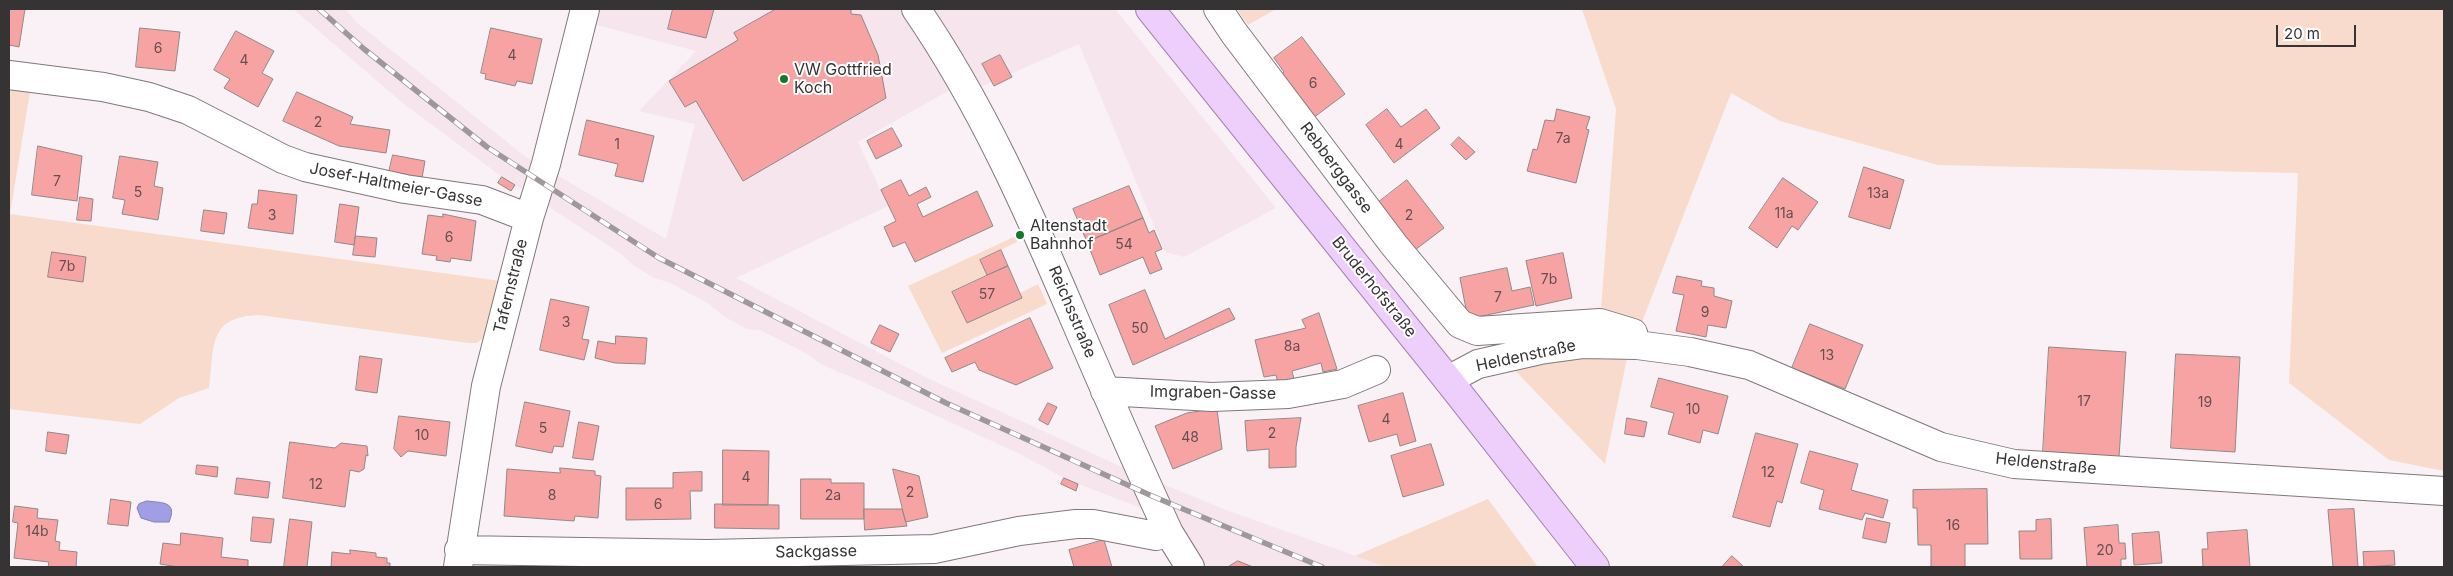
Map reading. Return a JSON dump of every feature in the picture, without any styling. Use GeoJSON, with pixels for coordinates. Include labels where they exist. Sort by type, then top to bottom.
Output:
{"type":"FeatureCollection","features":[{"type":"Feature","properties":{"kind":"main road","name":"Bruderhofstraße"},"geometry":{"type":"LineString","coordinates":[[1150,9],[1448,380],[1595,567]]}},
{"type":"Feature","properties":{"kind":"street","name":"Tafernstraße"},"geometry":{"type":"LineString","coordinates":[[458,559],[486,386],[528,218],[546,164],[585,9]]}},
{"type":"Feature","properties":{"kind":"street","name":"Reichsstraße"},"geometry":{"type":"LineString","coordinates":[[916,9],[941,45],[969,92],[1005,164],[1043,242],[1169,533],[1190,567]]}},
{"type":"Feature","properties":{"kind":"street","name":"Rebberggasse"},"geometry":{"type":"LineString","coordinates":[[1218,9],[1394,245],[1460,324]]}},
{"type":"Feature","properties":{"kind":"street","name":"Josef-Haltmeier-Gasse"},"geometry":{"type":"LineString","coordinates":[[9,75],[103,87],[149,97],[188,110],[283,158],[305,167],[405,189],[482,200],[528,218]]}},
{"type":"Feature","properties":{"kind":"street","name":"Heldenstraße"},"geometry":{"type":"LineString","coordinates":[[1460,324],[1477,331],[1600,324],[1633,333],[1637,345]]}},
{"type":"Feature","properties":{"kind":"street","name":"Heldenstraße"},"geometry":{"type":"LineString","coordinates":[[1448,380],[1478,364],[1540,350],[1584,344],[1637,345],[1690,352],[1749,365],[1884,421],[1941,447],[2014,464],[2444,491]]}},
{"type":"Feature","properties":{"kind":"street","name":"Imgraben-Gasse"},"geometry":{"type":"LineString","coordinates":[[1106,391],[1212,397],[1288,394],[1343,384],[1376,370]]}},
{"type":"Feature","properties":{"kind":"street","name":"Sackgasse"},"geometry":{"type":"LineString","coordinates":[[458,559],[707,554],[934,558],[1019,531],[1076,524],[1093,524],[1150,535],[1169,533]]}},
{"type":"Feature","properties":{"kind":"shaded area"},"geometry":{"type":"Polygon","coordinates":[[[293,9],[345,9],[357,23],[526,157],[666,239],[695,124],[639,111],[696,51],[593,24],[598,9],[1115,9],[1276,208],[1184,257],[1165,252],[1079,44],[969,92],[962,83],[858,142],[888,206],[736,278],[927,378],[1124,468],[1226,510],[1387,567],[1190,567],[1161,516],[1079,484],[1076,491],[1061,484],[1064,478],[1020,454],[819,363],[809,355],[760,330],[747,329],[723,316],[708,303],[668,282],[654,278],[633,265],[620,253],[515,185],[511,191],[498,183],[501,176],[404,104],[293,9]]]}},
{"type":"Feature","properties":{"kind":"shaded area"},"geometry":{"type":"Polygon","coordinates":[[[1237,9],[1276,9],[1248,25],[1237,9]]]}},
{"type":"Feature","properties":{"kind":"shaded area"},"geometry":{"type":"Polygon","coordinates":[[[1582,9],[2444,9],[2444,471],[2389,460],[2289,383],[2298,173],[1938,165],[1780,121],[1731,93],[1626,363],[1605,464],[1477,331],[1600,323],[1616,109],[1582,9]]]}},
{"type":"Feature","properties":{"kind":"shaded area"},"geometry":{"type":"Polygon","coordinates":[[[9,88],[30,92],[10,214],[501,281],[486,336],[477,343],[469,343],[259,315],[242,317],[230,321],[217,336],[209,388],[179,398],[140,424],[9,409],[9,88]]]}},
{"type":"Feature","properties":{"kind":"shaded area"},"geometry":{"type":"Polygon","coordinates":[[[1016,236],[1017,242],[980,260],[987,275],[952,292],[967,323],[1022,298],[1020,293],[1038,284],[1047,304],[942,353],[908,286],[1016,236]]]}},
{"type":"Feature","properties":{"kind":"shaded area"},"geometry":{"type":"Polygon","coordinates":[[[1488,499],[1538,567],[1387,567],[1355,556],[1488,499]]]}},
{"type":"Feature","properties":{"kind":"water"},"geometry":{"type":"Polygon","coordinates":[[[147,501],[167,504],[171,510],[169,522],[154,522],[141,518],[137,508],[139,504],[147,501]]]}},
{"type":"Feature","properties":{"kind":"building"},"geometry":{"type":"Polygon","coordinates":[[[9,9],[25,9],[19,47],[9,45],[9,9]]]}},
{"type":"Feature","properties":{"kind":"building"},"geometry":{"type":"Polygon","coordinates":[[[673,9],[714,9],[706,38],[668,29],[673,9]]]}},
{"type":"Feature","properties":{"kind":"building"},"geometry":{"type":"Polygon","coordinates":[[[776,9],[851,9],[851,14],[861,15],[878,55],[886,98],[743,181],[696,101],[685,107],[669,81],[738,40],[734,33],[776,9]]]}},
{"type":"Feature","properties":{"kind":"building"},"geometry":{"type":"Polygon","coordinates":[[[140,28],[180,32],[175,71],[136,67],[140,28]]]}},
{"type":"Feature","properties":{"kind":"building"},"geometry":{"type":"Polygon","coordinates":[[[491,28],[542,39],[532,84],[517,81],[515,86],[485,79],[486,74],[481,73],[491,28]]]}},
{"type":"Feature","properties":{"kind":"building"},"geometry":{"type":"Polygon","coordinates":[[[236,31],[274,51],[262,73],[273,79],[258,107],[224,88],[230,79],[214,70],[236,31]]]}},
{"type":"Feature","properties":{"kind":"building"},"geometry":{"type":"Polygon","coordinates":[[[1302,37],[1345,94],[1313,118],[1281,75],[1284,72],[1274,58],[1302,37]]]}},
{"type":"Feature","properties":{"kind":"building"},"geometry":{"type":"Polygon","coordinates":[[[1000,55],[1012,77],[994,86],[982,64],[1000,55]]]}},
{"type":"Feature","properties":{"kind":"building"},"geometry":{"type":"Polygon","coordinates":[[[297,92],[353,117],[350,124],[390,130],[386,153],[339,146],[283,121],[297,92]]]}},
{"type":"Feature","properties":{"kind":"building"},"geometry":{"type":"Polygon","coordinates":[[[1387,109],[1401,127],[1426,109],[1440,128],[1394,163],[1366,125],[1387,109]]]}},
{"type":"Feature","properties":{"kind":"building"},"geometry":{"type":"Polygon","coordinates":[[[1557,109],[1590,117],[1586,129],[1589,130],[1576,183],[1527,171],[1533,149],[1537,150],[1545,120],[1554,121],[1557,109]]]}},
{"type":"Feature","properties":{"kind":"building"},"geometry":{"type":"Polygon","coordinates":[[[587,120],[654,136],[643,182],[615,176],[618,164],[579,155],[587,120]]]}},
{"type":"Feature","properties":{"kind":"building"},"geometry":{"type":"Polygon","coordinates":[[[892,128],[902,146],[876,159],[867,141],[892,128]]]}},
{"type":"Feature","properties":{"kind":"building"},"geometry":{"type":"Polygon","coordinates":[[[1459,137],[1475,152],[1466,160],[1451,145],[1459,137]]]}},
{"type":"Feature","properties":{"kind":"building"},"geometry":{"type":"Polygon","coordinates":[[[38,146],[82,156],[77,201],[32,195],[38,146]]]}},
{"type":"Feature","properties":{"kind":"building"},"geometry":{"type":"Polygon","coordinates":[[[393,155],[425,161],[422,178],[389,172],[393,155]]]}},
{"type":"Feature","properties":{"kind":"building"},"geometry":{"type":"Polygon","coordinates":[[[120,156],[158,162],[154,186],[163,188],[158,220],[122,214],[125,200],[113,198],[120,156]]]}},
{"type":"Feature","properties":{"kind":"building"},"geometry":{"type":"Polygon","coordinates":[[[1864,167],[1904,180],[1890,229],[1849,217],[1864,167]]]}},
{"type":"Feature","properties":{"kind":"building"},"geometry":{"type":"Polygon","coordinates":[[[502,177],[515,185],[511,191],[498,183],[502,177]]]}},
{"type":"Feature","properties":{"kind":"building"},"geometry":{"type":"Polygon","coordinates":[[[1783,178],[1818,202],[1798,230],[1792,226],[1777,248],[1749,228],[1783,178]]]}},
{"type":"Feature","properties":{"kind":"building"},"geometry":{"type":"Polygon","coordinates":[[[901,180],[909,196],[926,187],[931,197],[917,204],[923,217],[977,191],[993,226],[915,262],[905,242],[893,247],[884,227],[896,221],[881,190],[901,180]]]}},
{"type":"Feature","properties":{"kind":"building"},"geometry":{"type":"Polygon","coordinates":[[[1407,180],[1444,228],[1411,253],[1375,205],[1407,180]]]}},
{"type":"Feature","properties":{"kind":"building"},"geometry":{"type":"Polygon","coordinates":[[[1129,186],[1143,218],[1087,242],[1073,209],[1129,186]]]}},
{"type":"Feature","properties":{"kind":"building"},"geometry":{"type":"Polygon","coordinates":[[[259,190],[297,195],[293,234],[248,228],[252,204],[257,204],[259,190]]]}},
{"type":"Feature","properties":{"kind":"building"},"geometry":{"type":"Polygon","coordinates":[[[80,197],[93,199],[91,221],[77,220],[80,197]]]}},
{"type":"Feature","properties":{"kind":"building"},"geometry":{"type":"Polygon","coordinates":[[[340,204],[359,207],[354,245],[335,242],[340,204]]]}},
{"type":"Feature","properties":{"kind":"building"},"geometry":{"type":"Polygon","coordinates":[[[204,210],[227,213],[224,234],[201,231],[204,210]]]}},
{"type":"Feature","properties":{"kind":"building"},"geometry":{"type":"Polygon","coordinates":[[[443,214],[476,221],[471,261],[451,258],[450,262],[436,260],[437,256],[422,254],[428,215],[443,217],[443,214]]]}},
{"type":"Feature","properties":{"kind":"building"},"geometry":{"type":"Polygon","coordinates":[[[1143,218],[1149,233],[1154,230],[1162,249],[1155,252],[1162,269],[1150,274],[1143,257],[1100,275],[1087,242],[1143,218]]]}},
{"type":"Feature","properties":{"kind":"building"},"geometry":{"type":"Polygon","coordinates":[[[356,236],[377,238],[375,257],[353,255],[356,236]]]}},
{"type":"Feature","properties":{"kind":"building"},"geometry":{"type":"Polygon","coordinates":[[[1001,250],[1008,266],[987,275],[980,260],[1001,250]]]}},
{"type":"Feature","properties":{"kind":"building"},"geometry":{"type":"Polygon","coordinates":[[[52,252],[86,257],[83,282],[48,277],[52,252]]]}},
{"type":"Feature","properties":{"kind":"building"},"geometry":{"type":"Polygon","coordinates":[[[1563,253],[1572,298],[1536,306],[1526,261],[1563,253]]]}},
{"type":"Feature","properties":{"kind":"building"},"geometry":{"type":"Polygon","coordinates":[[[1008,266],[1022,298],[967,323],[952,292],[1008,266]]]}},
{"type":"Feature","properties":{"kind":"building"},"geometry":{"type":"Polygon","coordinates":[[[1507,268],[1512,291],[1530,287],[1534,305],[1468,319],[1460,278],[1507,268]]]}},
{"type":"Feature","properties":{"kind":"building"},"geometry":{"type":"Polygon","coordinates":[[[1677,276],[1702,281],[1701,286],[1714,288],[1714,296],[1732,301],[1726,328],[1708,325],[1706,337],[1676,331],[1684,295],[1673,293],[1677,276]]]}},
{"type":"Feature","properties":{"kind":"building"},"geometry":{"type":"Polygon","coordinates":[[[1145,290],[1165,339],[1229,308],[1235,319],[1133,365],[1109,305],[1145,290]]]}},
{"type":"Feature","properties":{"kind":"building"},"geometry":{"type":"Polygon","coordinates":[[[551,299],[589,307],[582,339],[589,340],[584,360],[540,350],[551,299]]]}},
{"type":"Feature","properties":{"kind":"building"},"geometry":{"type":"Polygon","coordinates":[[[1319,313],[1337,369],[1323,372],[1321,363],[1292,371],[1294,379],[1278,383],[1276,375],[1264,377],[1255,340],[1306,328],[1302,320],[1319,313]]]}},
{"type":"Feature","properties":{"kind":"building"},"geometry":{"type":"Polygon","coordinates":[[[1030,318],[1053,368],[1016,385],[979,370],[975,362],[952,372],[945,358],[1030,318]]]}},
{"type":"Feature","properties":{"kind":"building"},"geometry":{"type":"Polygon","coordinates":[[[1810,324],[1863,345],[1845,389],[1792,368],[1810,324]]]}},
{"type":"Feature","properties":{"kind":"building"},"geometry":{"type":"Polygon","coordinates":[[[880,325],[899,334],[890,352],[871,343],[880,325]]]}},
{"type":"Feature","properties":{"kind":"building"},"geometry":{"type":"Polygon","coordinates":[[[616,336],[647,338],[645,364],[615,363],[595,358],[598,341],[615,344],[616,336]]]}},
{"type":"Feature","properties":{"kind":"building"},"geometry":{"type":"Polygon","coordinates":[[[2049,347],[2126,352],[2119,457],[2043,452],[2049,347]]]}},
{"type":"Feature","properties":{"kind":"building"},"geometry":{"type":"Polygon","coordinates":[[[2176,354],[2240,357],[2235,452],[2171,448],[2176,354]]]}},
{"type":"Feature","properties":{"kind":"building"},"geometry":{"type":"Polygon","coordinates":[[[360,356],[382,359],[377,393],[356,390],[360,356]]]}},
{"type":"Feature","properties":{"kind":"building"},"geometry":{"type":"Polygon","coordinates":[[[1659,378],[1728,396],[1718,434],[1703,430],[1700,443],[1668,434],[1674,413],[1651,407],[1659,378]]]}},
{"type":"Feature","properties":{"kind":"building"},"geometry":{"type":"Polygon","coordinates":[[[1403,393],[1416,441],[1400,446],[1397,434],[1369,442],[1358,406],[1403,393]]]}},
{"type":"Feature","properties":{"kind":"building"},"geometry":{"type":"Polygon","coordinates":[[[525,402],[570,411],[563,447],[554,446],[552,453],[516,446],[525,402]]]}},
{"type":"Feature","properties":{"kind":"building"},"geometry":{"type":"Polygon","coordinates":[[[1048,403],[1057,407],[1048,425],[1039,420],[1048,403]]]}},
{"type":"Feature","properties":{"kind":"building"},"geometry":{"type":"Polygon","coordinates":[[[1217,409],[1222,449],[1173,469],[1155,426],[1187,413],[1217,409]]]}},
{"type":"Feature","properties":{"kind":"building"},"geometry":{"type":"Polygon","coordinates":[[[399,416],[450,422],[446,456],[408,451],[401,457],[394,449],[399,416]]]}},
{"type":"Feature","properties":{"kind":"building"},"geometry":{"type":"Polygon","coordinates":[[[1301,418],[1296,447],[1296,467],[1269,468],[1269,449],[1247,451],[1245,421],[1301,418]]]}},
{"type":"Feature","properties":{"kind":"building"},"geometry":{"type":"Polygon","coordinates":[[[1627,418],[1647,422],[1644,437],[1625,434],[1627,418]]]}},
{"type":"Feature","properties":{"kind":"building"},"geometry":{"type":"Polygon","coordinates":[[[579,422],[599,426],[593,460],[573,458],[579,422]]]}},
{"type":"Feature","properties":{"kind":"building"},"geometry":{"type":"Polygon","coordinates":[[[48,432],[69,435],[66,454],[46,451],[48,432]]]}},
{"type":"Feature","properties":{"kind":"building"},"geometry":{"type":"Polygon","coordinates":[[[1756,433],[1798,444],[1782,503],[1777,501],[1770,527],[1733,517],[1756,433]]]}},
{"type":"Feature","properties":{"kind":"building"},"geometry":{"type":"Polygon","coordinates":[[[290,442],[335,448],[341,443],[367,446],[368,456],[366,455],[364,469],[359,472],[350,470],[345,507],[283,498],[290,442]]]}},
{"type":"Feature","properties":{"kind":"building"},"geometry":{"type":"Polygon","coordinates":[[[1431,444],[1444,485],[1403,497],[1391,456],[1431,444]]]}},
{"type":"Feature","properties":{"kind":"building"},"geometry":{"type":"Polygon","coordinates":[[[723,450],[769,451],[768,505],[723,505],[723,450]]]}},
{"type":"Feature","properties":{"kind":"building"},"geometry":{"type":"Polygon","coordinates":[[[1810,451],[1858,464],[1851,490],[1888,500],[1883,518],[1865,513],[1862,520],[1819,509],[1824,490],[1801,483],[1810,451]]]}},
{"type":"Feature","properties":{"kind":"building"},"geometry":{"type":"Polygon","coordinates":[[[197,465],[218,467],[217,477],[196,474],[197,465]]]}},
{"type":"Feature","properties":{"kind":"building"},"geometry":{"type":"Polygon","coordinates":[[[560,468],[595,471],[595,475],[601,476],[598,518],[575,516],[574,521],[504,516],[507,469],[560,473],[560,468]]]}},
{"type":"Feature","properties":{"kind":"building"},"geometry":{"type":"Polygon","coordinates":[[[893,469],[919,476],[928,517],[906,522],[893,469]]]}},
{"type":"Feature","properties":{"kind":"building"},"geometry":{"type":"Polygon","coordinates":[[[702,472],[702,491],[690,491],[691,519],[626,520],[626,488],[673,488],[673,473],[702,472]]]}},
{"type":"Feature","properties":{"kind":"building"},"geometry":{"type":"Polygon","coordinates":[[[237,478],[270,482],[268,498],[235,494],[237,478]]]}},
{"type":"Feature","properties":{"kind":"building"},"geometry":{"type":"Polygon","coordinates":[[[1064,478],[1078,484],[1076,491],[1061,484],[1064,478]]]}},
{"type":"Feature","properties":{"kind":"building"},"geometry":{"type":"Polygon","coordinates":[[[801,479],[831,479],[831,483],[864,483],[864,519],[801,519],[801,479]]]}},
{"type":"Feature","properties":{"kind":"building"},"geometry":{"type":"Polygon","coordinates":[[[1987,489],[1988,544],[1965,544],[1965,567],[1931,567],[1931,545],[1918,545],[1917,508],[1913,508],[1913,490],[1987,489]]]}},
{"type":"Feature","properties":{"kind":"building"},"geometry":{"type":"Polygon","coordinates":[[[111,499],[131,502],[128,526],[108,524],[111,499]]]}},
{"type":"Feature","properties":{"kind":"building"},"geometry":{"type":"Polygon","coordinates":[[[715,504],[779,505],[779,529],[715,528],[715,504]]]}},
{"type":"Feature","properties":{"kind":"building"},"geometry":{"type":"Polygon","coordinates":[[[15,506],[38,509],[37,518],[58,520],[55,541],[60,542],[59,550],[77,552],[76,567],[48,567],[49,562],[14,558],[18,523],[13,522],[15,506]]]}},
{"type":"Feature","properties":{"kind":"building"},"geometry":{"type":"Polygon","coordinates":[[[864,509],[902,509],[907,526],[865,530],[864,509]]]}},
{"type":"Feature","properties":{"kind":"building"},"geometry":{"type":"Polygon","coordinates":[[[2354,509],[2358,567],[2333,567],[2328,510],[2354,509]]]}},
{"type":"Feature","properties":{"kind":"building"},"geometry":{"type":"Polygon","coordinates":[[[253,517],[274,519],[271,543],[251,541],[253,517]]]}},
{"type":"Feature","properties":{"kind":"building"},"geometry":{"type":"Polygon","coordinates":[[[1867,518],[1890,523],[1886,543],[1863,538],[1867,518]]]}},
{"type":"Feature","properties":{"kind":"building"},"geometry":{"type":"Polygon","coordinates":[[[290,519],[312,522],[307,567],[284,567],[290,519]]]}},
{"type":"Feature","properties":{"kind":"building"},"geometry":{"type":"Polygon","coordinates":[[[2051,519],[2052,559],[2020,559],[2019,531],[2036,531],[2036,520],[2051,519]]]}},
{"type":"Feature","properties":{"kind":"building"},"geometry":{"type":"Polygon","coordinates":[[[2118,525],[2119,543],[2125,543],[2126,559],[2121,559],[2121,567],[2087,567],[2084,528],[2118,525]]]}},
{"type":"Feature","properties":{"kind":"building"},"geometry":{"type":"Polygon","coordinates":[[[2247,530],[2250,567],[2203,567],[2202,549],[2208,549],[2207,533],[2247,530]]]}},
{"type":"Feature","properties":{"kind":"building"},"geometry":{"type":"Polygon","coordinates":[[[2159,532],[2162,563],[2134,565],[2132,534],[2159,532]]]}},
{"type":"Feature","properties":{"kind":"building"},"geometry":{"type":"Polygon","coordinates":[[[181,533],[223,538],[221,557],[248,560],[248,567],[178,567],[160,564],[163,543],[180,545],[181,533]]]}},
{"type":"Feature","properties":{"kind":"building"},"geometry":{"type":"Polygon","coordinates":[[[1104,540],[1112,567],[1074,567],[1069,550],[1104,540]]]}},
{"type":"Feature","properties":{"kind":"building"},"geometry":{"type":"Polygon","coordinates":[[[350,550],[376,553],[376,557],[387,558],[387,563],[390,563],[390,567],[331,567],[332,552],[350,554],[350,550]]]}},
{"type":"Feature","properties":{"kind":"building"},"geometry":{"type":"Polygon","coordinates":[[[2394,551],[2395,565],[2364,567],[2363,552],[2394,551]]]}},
{"type":"Feature","properties":{"kind":"building"},"geometry":{"type":"Polygon","coordinates":[[[1732,556],[1744,567],[1722,567],[1732,556]]]}},
{"type":"Feature","properties":{"kind":"building"},"geometry":{"type":"Polygon","coordinates":[[[1238,561],[1253,567],[1228,567],[1238,561]]]}},
{"type":"Feature","properties":{"kind":"railway"},"geometry":{"type":"LineString","coordinates":[[319,9],[364,49],[487,147],[659,258],[946,403],[1152,496],[1322,567]]}},
{"type":"Feature","properties":{"kind":"place","name":"VW Gottfried Koch"},"geometry":{"type":"Point","coordinates":[784,79]}},
{"type":"Feature","properties":{"kind":"place","name":"Altenstadt Bahnhof"},"geometry":{"type":"Point","coordinates":[1020,235]}}]}
